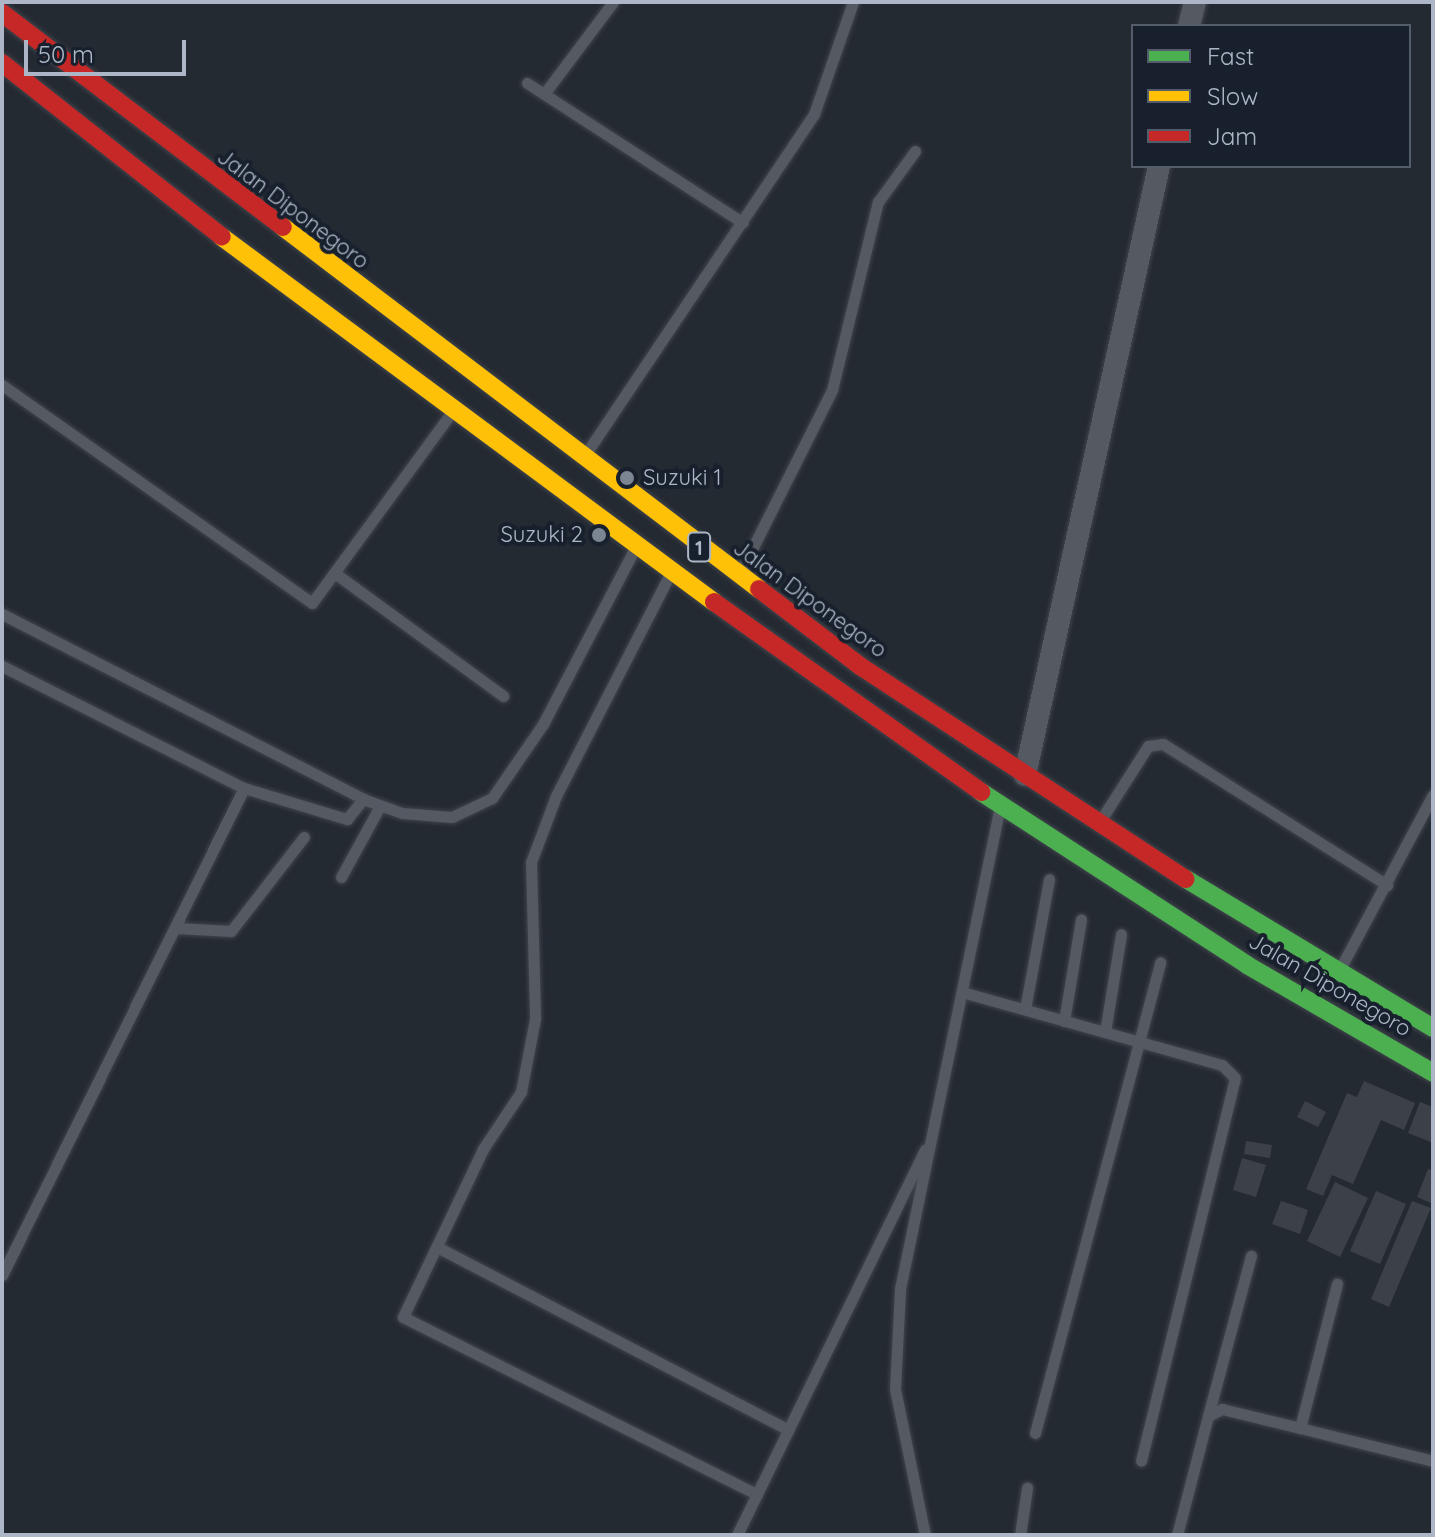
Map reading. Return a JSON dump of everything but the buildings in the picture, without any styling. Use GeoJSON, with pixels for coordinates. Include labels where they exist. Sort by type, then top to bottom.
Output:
{"type":"FeatureCollection","features":[{"type":"Feature","properties":{"kind":"highway","name":"Jalan Diponegoro"},"geometry":{"type":"LineString","coordinates":[[2,13],[652,519],[691,541],[736,577],[1098,823],[1270,934],[1433,1028]]}},
{"type":"Feature","properties":{"kind":"highway","name":"Jalan Diponegoro"},"geometry":{"type":"LineString","coordinates":[[2,63],[455,409],[564,484],[639,542],[671,573],[1000,807],[1247,965],[1433,1073]]}},
{"type":"Feature","properties":{"kind":"highway"},"geometry":{"type":"LineString","coordinates":[[1247,965],[1270,934]]}},
{"type":"Feature","properties":{"kind":"street"},"geometry":{"type":"LineString","coordinates":[[1190,24],[1195,2]]}},
{"type":"Feature","properties":{"kind":"street"},"geometry":{"type":"LineString","coordinates":[[1025,775],[1159,168]]}},
{"type":"Feature","properties":{"kind":"lane"},"geometry":{"type":"LineString","coordinates":[[544,94],[613,2]]}},
{"type":"Feature","properties":{"kind":"lane"},"geometry":{"type":"LineString","coordinates":[[580,463],[814,114],[853,2]]}},
{"type":"Feature","properties":{"kind":"lane"},"geometry":{"type":"LineString","coordinates":[[527,83],[743,223]]}},
{"type":"Feature","properties":{"kind":"lane"},"geometry":{"type":"LineString","coordinates":[[736,577],[757,549],[832,390],[878,202],[915,151]]}},
{"type":"Feature","properties":{"kind":"lane"},"geometry":{"type":"LineString","coordinates":[[2,385],[306,601],[315,603],[455,409]]}},
{"type":"Feature","properties":{"kind":"lane"},"geometry":{"type":"LineString","coordinates":[[691,541],[671,573],[556,796],[531,862],[531,1059],[521,1092],[483,1149],[439,1248],[404,1309],[413,1327],[757,1494]]}},
{"type":"Feature","properties":{"kind":"lane"},"geometry":{"type":"LineString","coordinates":[[2,614],[363,799],[380,806],[452,817],[492,798],[543,724],[639,542]]}},
{"type":"Feature","properties":{"kind":"lane"},"geometry":{"type":"LineString","coordinates":[[336,574],[503,696]]}},
{"type":"Feature","properties":{"kind":"lane"},"geometry":{"type":"LineString","coordinates":[[2,666],[244,788],[347,819],[363,799]]}},
{"type":"Feature","properties":{"kind":"lane"},"geometry":{"type":"LineString","coordinates":[[1098,823],[1156,742],[1387,885]]}},
{"type":"Feature","properties":{"kind":"lane"},"geometry":{"type":"LineString","coordinates":[[2,1275],[244,788]]}},
{"type":"Feature","properties":{"kind":"lane"},"geometry":{"type":"LineString","coordinates":[[1337,971],[1387,885],[1433,795]]}},
{"type":"Feature","properties":{"kind":"lane"},"geometry":{"type":"LineString","coordinates":[[341,877],[380,806]]}},
{"type":"Feature","properties":{"kind":"lane"},"geometry":{"type":"LineString","coordinates":[[925,1535],[895,1389],[900,1289],[1000,807]]}},
{"type":"Feature","properties":{"kind":"lane"},"geometry":{"type":"LineString","coordinates":[[176,928],[231,931],[304,837]]}},
{"type":"Feature","properties":{"kind":"lane"},"geometry":{"type":"LineString","coordinates":[[1025,1009],[1049,879]]}},
{"type":"Feature","properties":{"kind":"lane"},"geometry":{"type":"LineString","coordinates":[[1064,1021],[1081,919]]}},
{"type":"Feature","properties":{"kind":"lane"},"geometry":{"type":"LineString","coordinates":[[1105,1032],[1121,934]]}},
{"type":"Feature","properties":{"kind":"lane"},"geometry":{"type":"LineString","coordinates":[[1035,1433],[1142,1043],[1160,962]]}},
{"type":"Feature","properties":{"kind":"lane"},"geometry":{"type":"LineString","coordinates":[[962,992],[1222,1065],[1235,1078],[1141,1461]]}},
{"type":"Feature","properties":{"kind":"lane"},"geometry":{"type":"LineString","coordinates":[[737,1535],[933,1134]]}},
{"type":"Feature","properties":{"kind":"lane"},"geometry":{"type":"LineString","coordinates":[[439,1248],[788,1430]]}},
{"type":"Feature","properties":{"kind":"lane"},"geometry":{"type":"LineString","coordinates":[[1177,1535],[1251,1256]]}},
{"type":"Feature","properties":{"kind":"lane"},"geometry":{"type":"LineString","coordinates":[[1300,1428],[1337,1284]]}},
{"type":"Feature","properties":{"kind":"lane"},"geometry":{"type":"LineString","coordinates":[[1208,1416],[1222,1409],[1433,1461]]}},
{"type":"Feature","properties":{"kind":"lane"},"geometry":{"type":"LineString","coordinates":[[1020,1535],[1027,1488]]}},
{"type":"Feature","properties":{"kind":"traffic: fast"},"geometry":{"type":"LineString","coordinates":[[981,792],[1247,965],[1433,1073]]}},
{"type":"Feature","properties":{"kind":"traffic: fast"},"geometry":{"type":"LineString","coordinates":[[1186,879],[1433,1028]]}},
{"type":"Feature","properties":{"kind":"traffic: slow"},"geometry":{"type":"LineString","coordinates":[[283,227],[759,589]]}},
{"type":"Feature","properties":{"kind":"traffic: slow"},"geometry":{"type":"LineString","coordinates":[[222,237],[714,602]]}},
{"type":"Feature","properties":{"kind":"traffic: jam"},"geometry":{"type":"LineString","coordinates":[[2,13],[283,227]]}},
{"type":"Feature","properties":{"kind":"traffic: jam"},"geometry":{"type":"LineString","coordinates":[[2,63],[222,237]]}},
{"type":"Feature","properties":{"kind":"traffic: jam"},"geometry":{"type":"LineString","coordinates":[[759,589],[860,666],[1186,879]]}},
{"type":"Feature","properties":{"kind":"traffic: jam"},"geometry":{"type":"LineString","coordinates":[[714,602],[981,792]]}},
{"type":"Feature","properties":{"kind":"place","name":"Suzuki 1"},"geometry":{"type":"Point","coordinates":[627,478]}},
{"type":"Feature","properties":{"kind":"place","name":"Suzuki 2"},"geometry":{"type":"Point","coordinates":[599,535]}}]}
